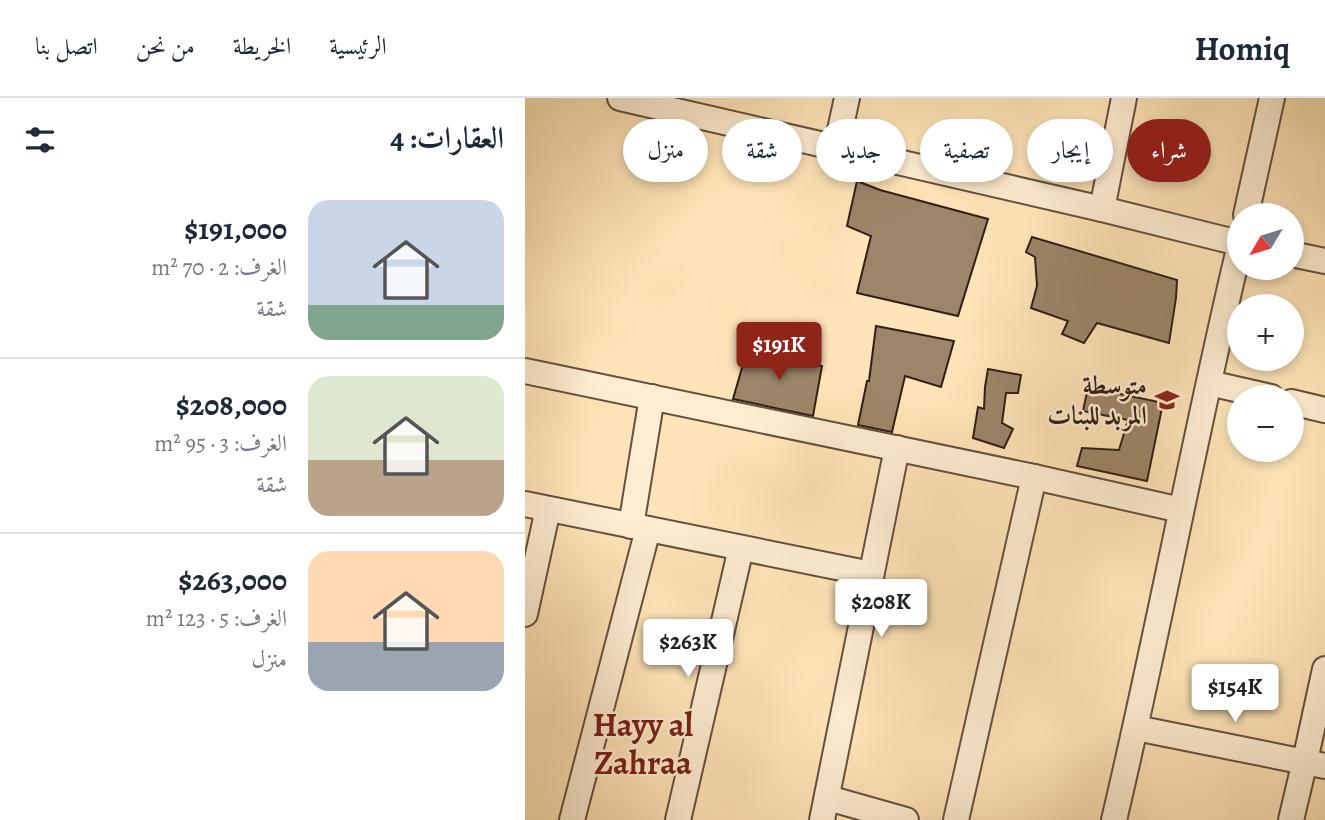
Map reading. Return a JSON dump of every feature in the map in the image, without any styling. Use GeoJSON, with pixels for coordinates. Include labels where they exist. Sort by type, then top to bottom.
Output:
{"type":"FeatureCollection","features":[{"type":"Feature","properties":{"kind":"street"},"geometry":{"type":"LineString","coordinates":[[620,98],[816,143]]}},
{"type":"Feature","properties":{"kind":"street"},"geometry":{"type":"LineString","coordinates":[[842,119],[847,98]]}},
{"type":"Feature","properties":{"kind":"street"},"geometry":{"type":"LineString","coordinates":[[1103,209],[1124,98]]}},
{"type":"Feature","properties":{"kind":"street"},"geometry":{"type":"LineString","coordinates":[[1249,203],[1272,98]]}},
{"type":"Feature","properties":{"kind":"street"},"geometry":{"type":"LineString","coordinates":[[906,164],[1227,240]]}},
{"type":"Feature","properties":{"kind":"street"},"geometry":{"type":"LineString","coordinates":[[1304,257],[1325,261]]}},
{"type":"Feature","properties":{"kind":"street"},"geometry":{"type":"LineString","coordinates":[[1114,820],[1232,280]]}},
{"type":"Feature","properties":{"kind":"street"},"geometry":{"type":"LineString","coordinates":[[525,371],[1181,510]]}},
{"type":"Feature","properties":{"kind":"street"},"geometry":{"type":"LineString","coordinates":[[1209,383],[1227,387]]}},
{"type":"Feature","properties":{"kind":"street"},"geometry":{"type":"LineString","coordinates":[[572,820],[639,528],[652,397]]}},
{"type":"Feature","properties":{"kind":"street"},"geometry":{"type":"LineString","coordinates":[[1304,405],[1325,410]]}},
{"type":"Feature","properties":{"kind":"street"},"geometry":{"type":"LineString","coordinates":[[897,448],[825,809],[906,820]]}},
{"type":"Feature","properties":{"kind":"street"},"geometry":{"type":"LineString","coordinates":[[955,820],[1034,477]]}},
{"type":"Feature","properties":{"kind":"street"},"geometry":{"type":"LineString","coordinates":[[525,614],[537,507],[871,575]]}},
{"type":"Feature","properties":{"kind":"street"},"geometry":{"type":"LineString","coordinates":[[678,820],[741,548]]}},
{"type":"Feature","properties":{"kind":"street"},"geometry":{"type":"LineString","coordinates":[[1291,820],[1315,764],[1325,669]]}},
{"type":"Feature","properties":{"kind":"street"},"geometry":{"type":"LineString","coordinates":[[1136,728],[1315,764]]}},
{"type":"Feature","properties":{"kind":"building"},"geometry":{"type":"Polygon","coordinates":[[[857,182],[988,219],[958,316],[857,293],[871,236],[847,226],[857,182]]]}},
{"type":"Feature","properties":{"kind":"building"},"geometry":{"type":"Polygon","coordinates":[[[1032,237],[1177,280],[1169,343],[1097,323],[1084,343],[1062,334],[1068,321],[1031,308],[1037,286],[1035,257],[1026,252],[1032,237]]]}},
{"type":"Feature","properties":{"kind":"building"},"geometry":{"type":"Polygon","coordinates":[[[876,326],[954,341],[941,387],[905,376],[892,432],[858,425],[869,381],[876,326]]]}},
{"type":"Feature","properties":{"kind":"building"},"geometry":{"type":"Polygon","coordinates":[[[748,347],[822,366],[813,416],[733,399],[748,347]]]}},
{"type":"Feature","properties":{"kind":"building"},"geometry":{"type":"Polygon","coordinates":[[[988,369],[1021,375],[1018,393],[1006,393],[1002,423],[1013,429],[1004,448],[973,438],[978,407],[984,409],[988,369]]]}},
{"type":"Feature","properties":{"kind":"building"},"geometry":{"type":"Polygon","coordinates":[[[1088,387],[1163,403],[1147,481],[1077,466],[1082,448],[1119,450],[1128,420],[1083,411],[1088,387]]]}},
{"type":"Feature","properties":{"kind":"place","name":"متوسطة المربد للبنات"},"geometry":{"type":"Point","coordinates":[1167,400]}},
{"type":"Feature","properties":{"kind":"district","name":"Hayy al Zahraa"},"geometry":{"type":"Point","coordinates":[643,743]}}]}
